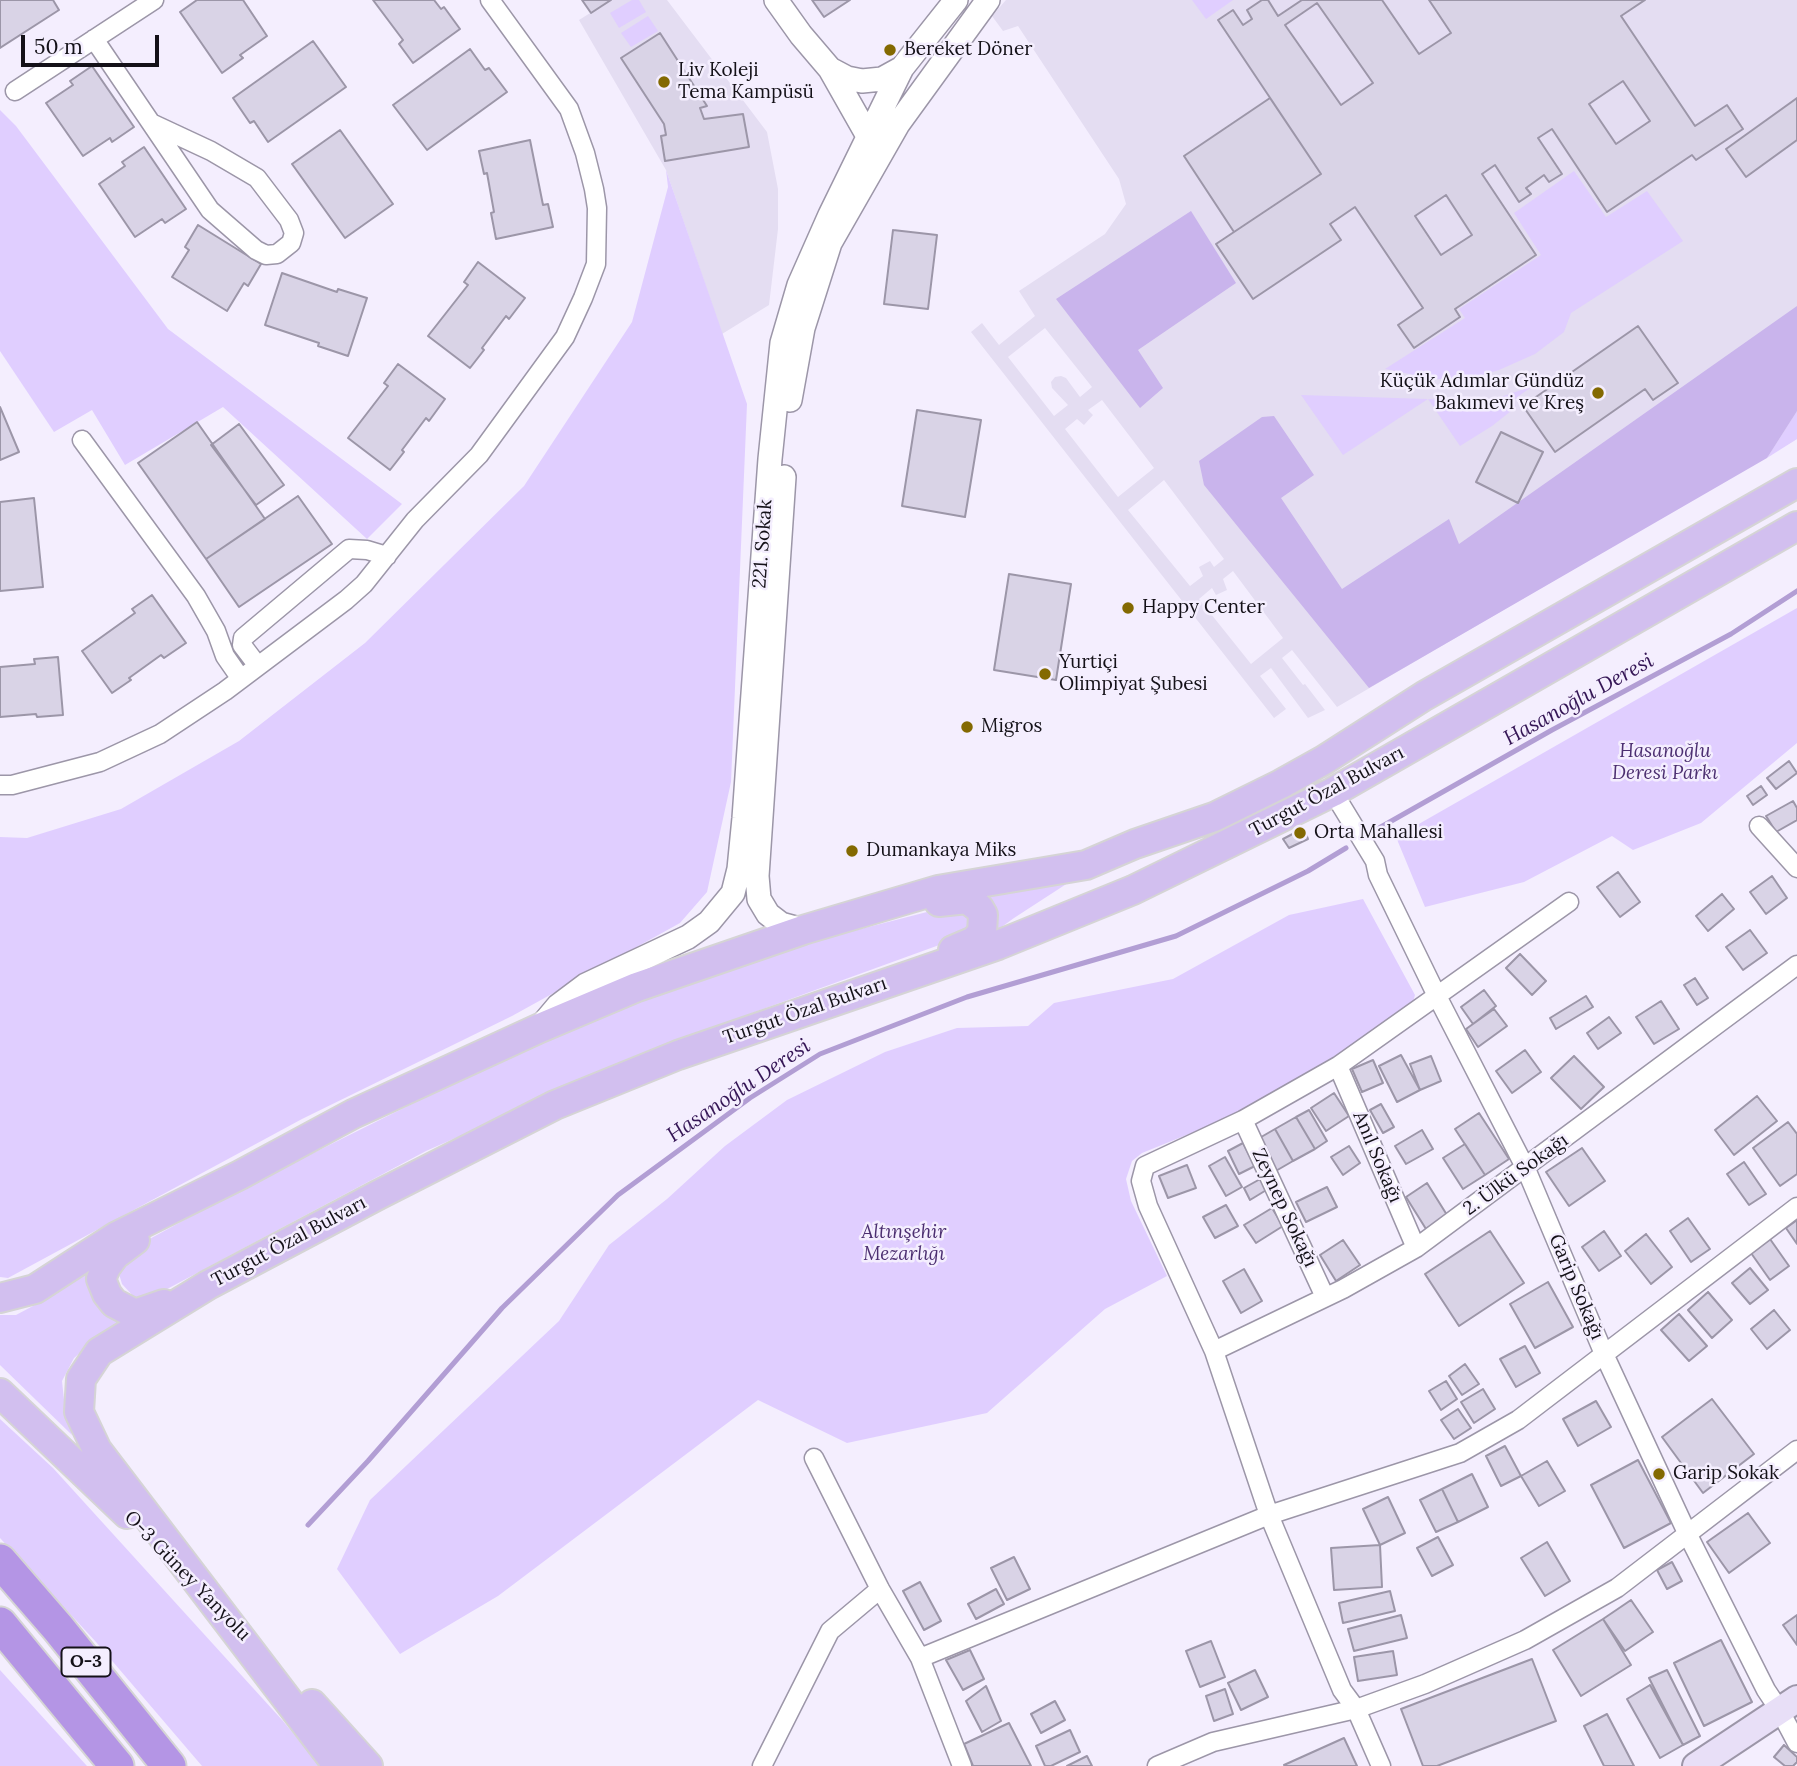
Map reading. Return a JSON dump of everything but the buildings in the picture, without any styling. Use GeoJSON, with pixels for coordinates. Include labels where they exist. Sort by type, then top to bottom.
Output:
{"type":"FeatureCollection","features":[{"type":"Feature","properties":{"kind":"highway","name":"O-3"},"geometry":{"type":"LineString","coordinates":[[0,1561],[58,1628],[169,1766]]}},
{"type":"Feature","properties":{"kind":"highway","name":"O-3"},"geometry":{"type":"LineString","coordinates":[[0,1624],[117,1766]]}},
{"type":"Feature","properties":{"kind":"main road","name":"Turgut Özal Bulvarı"},"geometry":{"type":"LineString","coordinates":[[0,1298],[35,1289],[117,1236],[240,1175],[353,1114],[540,1028],[637,987],[803,930],[938,890],[1086,865],[1135,844],[1214,817],[1324,760],[1424,696],[1797,482]]}},
{"type":"Feature","properties":{"kind":"main road","name":"Turgut Özal Bulvarı"},"geometry":{"type":"LineString","coordinates":[[228,1619],[97,1451],[79,1412],[81,1379],[99,1352],[208,1285],[555,1105],[678,1055],[998,945],[1133,890],[1333,792],[1797,526]]}},
{"type":"Feature","properties":{"kind":"main road"},"geometry":{"type":"LineString","coordinates":[[1324,760],[1333,792]]}},
{"type":"Feature","properties":{"kind":"main road"},"geometry":{"type":"LineString","coordinates":[[803,930],[859,922],[955,899],[967,899],[979,908],[982,915],[982,933],[974,940],[878,977],[825,1003]]}},
{"type":"Feature","properties":{"kind":"main road"},"geometry":{"type":"LineString","coordinates":[[208,1285],[135,1314],[114,1303],[102,1279],[106,1267],[115,1255],[132,1242],[176,1218],[240,1175]]}},
{"type":"Feature","properties":{"kind":"main road","name":"O-3 Güney Yanyolu"},"geometry":{"type":"LineString","coordinates":[[0,1393],[107,1494],[292,1682],[368,1766]]}},
{"type":"Feature","properties":{"kind":"main road"},"geometry":{"type":"LineString","coordinates":[[228,1619],[338,1766]]}},
{"type":"Feature","properties":{"kind":"main road"},"geometry":{"type":"LineString","coordinates":[[292,1682],[333,1738],[358,1766]]}},
{"type":"Feature","properties":{"kind":"main road"},"geometry":{"type":"LineString","coordinates":[[1696,1766],[1789,1705]]}},
{"type":"Feature","properties":{"kind":"street"},"geometry":{"type":"LineString","coordinates":[[15,92],[154,0]]}},
{"type":"Feature","properties":{"kind":"street"},"geometry":{"type":"LineString","coordinates":[[0,785],[12,785],[100,762],[160,734],[241,679],[346,600],[365,584],[415,520],[479,455],[557,347],[583,298],[596,264],[597,208],[594,189],[585,153],[569,109],[490,0]]}},
{"type":"Feature","properties":{"kind":"street"},"geometry":{"type":"LineString","coordinates":[[776,0],[830,69],[868,136]]}},
{"type":"Feature","properties":{"kind":"street","name":"221. Sokak"},"geometry":{"type":"LineString","coordinates":[[540,1028],[558,1006],[586,985],[688,937],[709,922],[733,893],[739,869],[744,818],[769,459],[782,342],[799,285],[902,68],[956,0]]}},
{"type":"Feature","properties":{"kind":"street","name":"221. Sokak"},"geometry":{"type":"LineString","coordinates":[[803,930],[780,924],[768,914],[759,898],[757,876],[789,405],[803,328],[830,243],[898,124],[988,0]]}},
{"type":"Feature","properties":{"kind":"street"},"geometry":{"type":"LineString","coordinates":[[94,39],[210,210],[256,250],[266,255],[277,254],[291,243],[294,233],[289,220],[257,178],[211,151],[151,122]]}},
{"type":"Feature","properties":{"kind":"street"},"geometry":{"type":"LineString","coordinates":[[830,69],[847,78],[862,81],[882,79],[902,68]]}},
{"type":"Feature","properties":{"kind":"street"},"geometry":{"type":"LineString","coordinates":[[82,440],[196,596],[216,631],[225,656],[241,679]]}},
{"type":"Feature","properties":{"kind":"street"},"geometry":{"type":"LineString","coordinates":[[258,666],[242,645],[243,638],[349,549],[367,550],[387,556]]}},
{"type":"Feature","properties":{"kind":"street","name":"Garip Sokağı"},"geometry":{"type":"LineString","coordinates":[[1333,792],[1375,861],[1378,875],[1525,1169],[1604,1354],[1688,1535],[1766,1690],[1789,1705],[1797,1743]]}},
{"type":"Feature","properties":{"kind":"street"},"geometry":{"type":"LineString","coordinates":[[1759,826],[1797,868]]}},
{"type":"Feature","properties":{"kind":"street"},"geometry":{"type":"LineString","coordinates":[[1381,1766],[1356,1709],[1342,1690],[1269,1515],[1214,1351],[1148,1206],[1141,1181],[1145,1166],[1243,1119],[1338,1066],[1569,902]]}},
{"type":"Feature","properties":{"kind":"street","name":"2. Ülkü Sokağı"},"geometry":{"type":"LineString","coordinates":[[1214,1351],[1325,1297],[1416,1248],[1797,965]]}},
{"type":"Feature","properties":{"kind":"street","name":"Anıl Sokağı"},"geometry":{"type":"LineString","coordinates":[[1338,1066],[1416,1248]]}},
{"type":"Feature","properties":{"kind":"street","name":"Zeynep Sokağı"},"geometry":{"type":"LineString","coordinates":[[1243,1119],[1325,1297]]}},
{"type":"Feature","properties":{"kind":"street"},"geometry":{"type":"LineString","coordinates":[[920,1658],[1269,1515],[1460,1453],[1518,1420],[1797,1207]]}},
{"type":"Feature","properties":{"kind":"street"},"geometry":{"type":"LineString","coordinates":[[1157,1766],[1213,1742],[1356,1709],[1425,1684],[1525,1640],[1617,1587],[1797,1450]]}},
{"type":"Feature","properties":{"kind":"street"},"geometry":{"type":"LineString","coordinates":[[814,1458],[880,1590],[920,1658],[962,1766]]}},
{"type":"Feature","properties":{"kind":"street"},"geometry":{"type":"LineString","coordinates":[[762,1766],[830,1631],[880,1590]]}},
{"type":"Feature","properties":{"kind":"shaded area"},"geometry":{"type":"Polygon","coordinates":[[[611,0],[667,0],[767,132],[778,189],[778,229],[769,305],[722,334],[666,170],[579,20],[611,0]]]}},
{"type":"Feature","properties":{"kind":"shaded area"},"geometry":{"type":"Polygon","coordinates":[[[1006,0],[1797,0],[1797,439],[1337,707],[1292,650],[1282,658],[1325,710],[1308,718],[1271,668],[1260,676],[1286,709],[1274,718],[971,332],[982,323],[999,345],[1035,316],[1019,291],[1105,234],[1126,204],[1119,179],[1018,26],[1003,31],[992,16],[1006,0]],[[1045,328],[1008,357],[1054,416],[1068,405],[1052,388],[1051,382],[1055,377],[1066,378],[1080,397],[1092,387],[1045,328]],[[1102,400],[1088,410],[1093,415],[1084,425],[1077,419],[1065,429],[1118,497],[1154,468],[1102,400]],[[1164,480],[1128,510],[1190,586],[1203,576],[1199,567],[1210,561],[1214,567],[1224,559],[1164,480]],[[1233,571],[1223,579],[1227,590],[1216,595],[1212,588],[1199,599],[1251,664],[1283,638],[1233,571]]]}},
{"type":"Feature","properties":{"kind":"shaded area"},"geometry":{"type":"Polygon","coordinates":[[[1191,211],[1236,283],[1138,350],[1163,388],[1140,408],[1056,299],[1191,211]]]}},
{"type":"Feature","properties":{"kind":"shaded area"},"geometry":{"type":"Polygon","coordinates":[[[1797,306],[1797,411],[1767,458],[1369,688],[1204,485],[1199,461],[1262,417],[1274,416],[1314,475],[1281,498],[1342,589],[1449,519],[1459,544],[1797,306]]]}},
{"type":"Feature","properties":{"kind":"green space"},"geometry":{"type":"Polygon","coordinates":[[[632,0],[639,0],[646,12],[619,28],[610,13],[632,0]]]}},
{"type":"Feature","properties":{"kind":"green space"},"geometry":{"type":"Polygon","coordinates":[[[1192,0],[1233,0],[1206,19],[1192,0]]]}},
{"type":"Feature","properties":{"kind":"green space"},"geometry":{"type":"Polygon","coordinates":[[[648,16],[658,31],[631,47],[621,33],[648,16]]]}},
{"type":"Feature","properties":{"kind":"green space"},"geometry":{"type":"Polygon","coordinates":[[[0,110],[16,126],[168,329],[402,504],[367,539],[223,407],[125,465],[92,410],[54,432],[0,351],[0,110]]]}},
{"type":"Feature","properties":{"kind":"green space"},"geometry":{"type":"Polygon","coordinates":[[[666,170],[747,404],[731,782],[707,892],[680,923],[512,1016],[302,1119],[8,1278],[0,1277],[0,837],[27,838],[121,809],[239,741],[365,643],[524,486],[632,322],[668,187],[666,170]]]}},
{"type":"Feature","properties":{"kind":"green space"},"geometry":{"type":"Polygon","coordinates":[[[1574,171],[1606,217],[1647,191],[1683,241],[1571,313],[1564,332],[1535,354],[1499,370],[1468,379],[1434,379],[1385,369],[1465,318],[1459,309],[1541,255],[1514,213],[1574,171]]]}},
{"type":"Feature","properties":{"kind":"green space"},"geometry":{"type":"Polygon","coordinates":[[[1533,386],[1513,400],[1516,407],[1460,446],[1428,399],[1483,403],[1533,386]]]}},
{"type":"Feature","properties":{"kind":"green space"},"geometry":{"type":"Polygon","coordinates":[[[1301,395],[1428,399],[1343,455],[1301,395]]]}},
{"type":"Feature","properties":{"kind":"green space"},"geometry":{"type":"Polygon","coordinates":[[[1797,411],[1797,439],[1767,458],[1797,411]]]}},
{"type":"Feature","properties":{"kind":"green space","name":"Hasanoğlu Deresi Parkı"},"geometry":{"type":"Polygon","coordinates":[[[1797,608],[1797,743],[1701,823],[1633,850],[1612,836],[1524,882],[1425,907],[1396,837],[1797,608]]]}},
{"type":"Feature","properties":{"kind":"green space"},"geometry":{"type":"Polygon","coordinates":[[[1071,881],[1014,918],[996,931],[985,895],[1071,881]]]}},
{"type":"Feature","properties":{"kind":"green space","name":"Altınşehir Mezarlığı"},"geometry":{"type":"Polygon","coordinates":[[[1363,899],[1415,995],[1413,1002],[1335,1056],[1248,1110],[1142,1153],[1132,1161],[1126,1179],[1131,1201],[1167,1276],[1105,1309],[987,1413],[847,1443],[758,1400],[498,1596],[400,1654],[337,1569],[370,1500],[559,1321],[609,1245],[667,1199],[725,1146],[787,1100],[885,1052],[957,1028],[1028,1026],[1054,1003],[1173,979],[1289,915],[1363,899]]]}},
{"type":"Feature","properties":{"kind":"green space"},"geometry":{"type":"Polygon","coordinates":[[[962,903],[974,926],[953,940],[675,1041],[426,1151],[154,1296],[142,1300],[134,1297],[122,1284],[119,1274],[120,1261],[133,1248],[245,1187],[464,1078],[630,1005],[810,942],[962,903]]]}},
{"type":"Feature","properties":{"kind":"green space"},"geometry":{"type":"Polygon","coordinates":[[[88,1270],[92,1287],[127,1320],[96,1339],[74,1358],[62,1381],[65,1409],[72,1435],[0,1365],[0,1315],[16,1315],[48,1298],[88,1270]]]}},
{"type":"Feature","properties":{"kind":"green space"},"geometry":{"type":"Polygon","coordinates":[[[0,1419],[53,1468],[283,1721],[320,1766],[202,1766],[96,1642],[0,1538],[0,1419]]]}},
{"type":"Feature","properties":{"kind":"green space"},"geometry":{"type":"Polygon","coordinates":[[[0,1670],[87,1766],[0,1766],[0,1670]]]}},
{"type":"Feature","properties":{"kind":"waterway","name":"Hasanoğlu Deresi"},"geometry":{"type":"LineString","coordinates":[[1372,832],[1552,730],[1731,634],[1797,591]]}},
{"type":"Feature","properties":{"kind":"waterway","name":"Hasanoğlu Deresi"},"geometry":{"type":"LineString","coordinates":[[308,1525],[502,1308],[618,1195],[750,1098],[820,1054],[967,997],[1176,936],[1308,871],[1346,848]]}},
{"type":"Feature","properties":{"kind":"place","name":"Bereket Döner"},"geometry":{"type":"Point","coordinates":[890,50]}},
{"type":"Feature","properties":{"kind":"place","name":"Liv Koleji Tema Kampüsü"},"geometry":{"type":"Point","coordinates":[664,82]}},
{"type":"Feature","properties":{"kind":"place","name":"Küçük Adımlar Gündüz Bakımevi ve Kreş"},"geometry":{"type":"Point","coordinates":[1598,393]}},
{"type":"Feature","properties":{"kind":"place","name":"Happy Center"},"geometry":{"type":"Point","coordinates":[1128,608]}},
{"type":"Feature","properties":{"kind":"place","name":"Yurtiçi Olimpiyat Şubesi"},"geometry":{"type":"Point","coordinates":[1045,674]}},
{"type":"Feature","properties":{"kind":"place","name":"Migros"},"geometry":{"type":"Point","coordinates":[967,727]}},
{"type":"Feature","properties":{"kind":"place","name":"Orta Mahallesi"},"geometry":{"type":"Point","coordinates":[1300,833]}},
{"type":"Feature","properties":{"kind":"place","name":"Dumankaya Miks"},"geometry":{"type":"Point","coordinates":[852,851]}},
{"type":"Feature","properties":{"kind":"place","name":"Garip Sokak"},"geometry":{"type":"Point","coordinates":[1659,1474]}}]}
